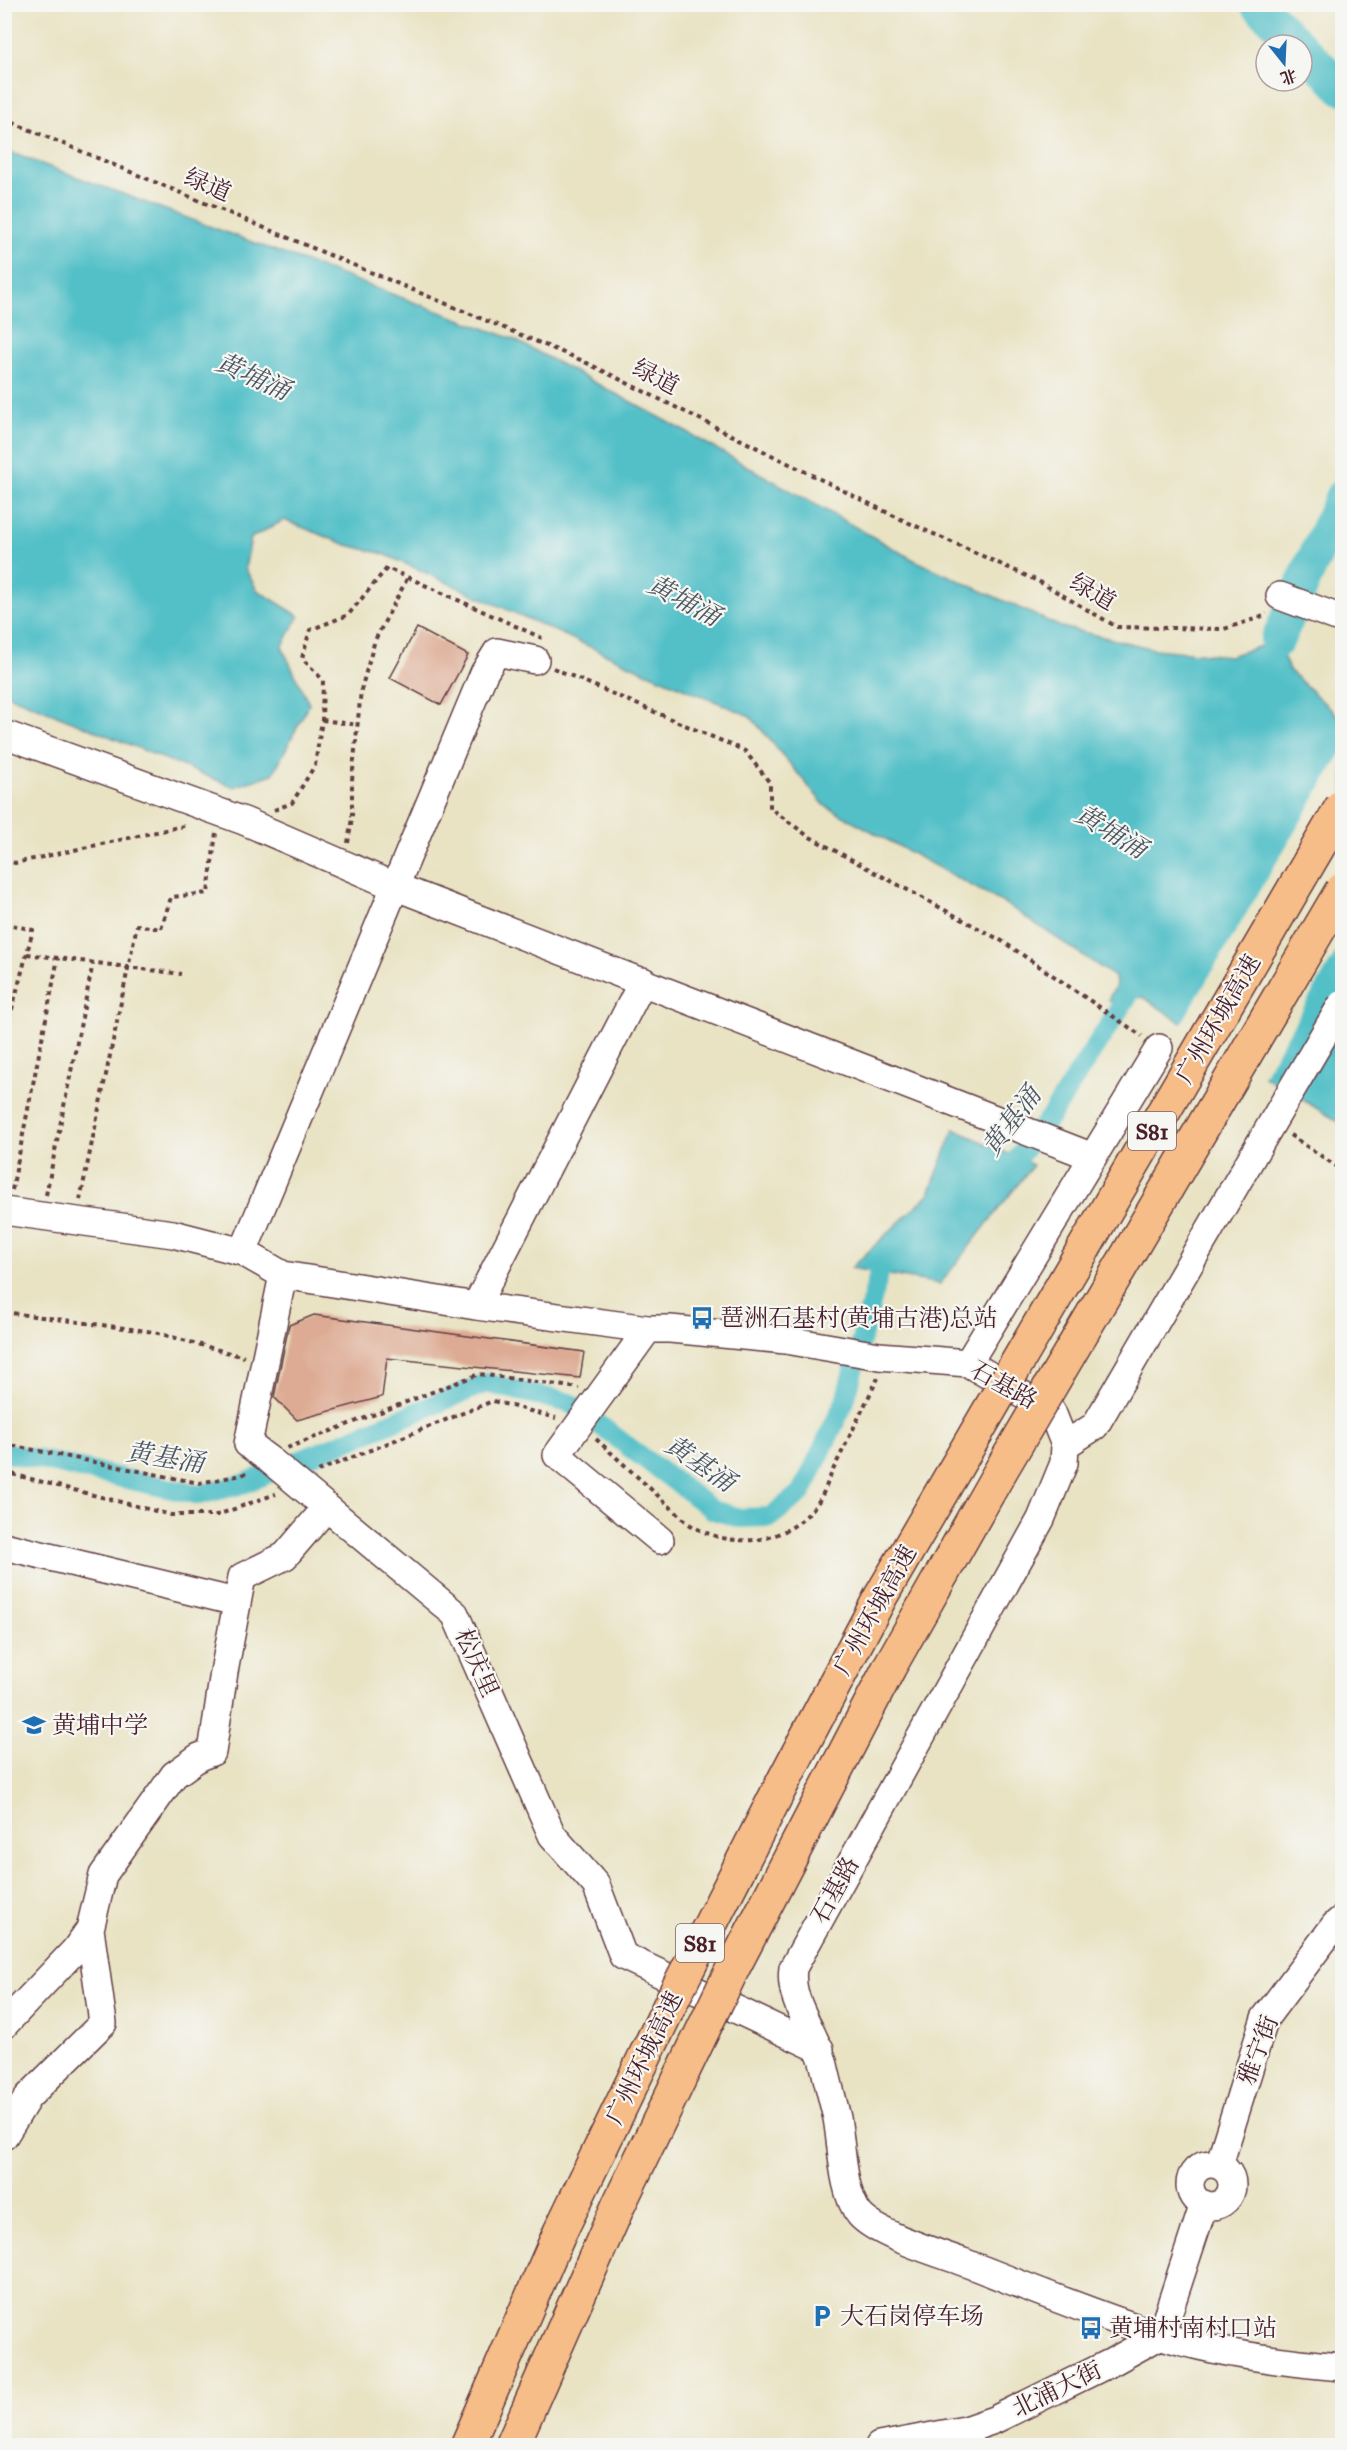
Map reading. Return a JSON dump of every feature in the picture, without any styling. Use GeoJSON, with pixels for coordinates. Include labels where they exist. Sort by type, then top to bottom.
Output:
{"type":"FeatureCollection","features":[{"type":"Feature","properties":{"kind":"highway","name":"广州环城高速"},"geometry":{"type":"LineString","coordinates":[[467,2445],[560,2232],[678,1988],[778,1790],[881,1596],[1342,806]]}},
{"type":"Feature","properties":{"kind":"highway","name":"广州环城高速"},"geometry":{"type":"LineString","coordinates":[[512,2445],[619,2204],[727,1980],[890,1666],[997,1477],[1342,890]]}},
{"type":"Feature","properties":{"kind":"street"},"geometry":{"type":"LineString","coordinates":[[1292,600],[1342,619]]}},
{"type":"Feature","properties":{"kind":"street"},"geometry":{"type":"LineString","coordinates":[[243,1252],[484,673],[497,652],[535,660]]}},
{"type":"Feature","properties":{"kind":"street"},"geometry":{"type":"LineString","coordinates":[[4,735],[238,818],[394,886],[1093,1157]]}},
{"type":"Feature","properties":{"kind":"street"},"geometry":{"type":"LineString","coordinates":[[476,1306],[643,981]]}},
{"type":"Feature","properties":{"kind":"street"},"geometry":{"type":"LineString","coordinates":[[1065,1445],[1095,1426],[1342,1004]]}},
{"type":"Feature","properties":{"kind":"street"},"geometry":{"type":"LineString","coordinates":[[968,1363],[1159,1048]]}},
{"type":"Feature","properties":{"kind":"street"},"geometry":{"type":"LineString","coordinates":[[6,1211],[173,1234],[243,1252],[284,1275],[265,1362]]}},
{"type":"Feature","properties":{"kind":"street","name":"石基路"},"geometry":{"type":"LineString","coordinates":[[284,1275],[476,1306],[648,1329],[670,1329],[747,1347],[786,1340],[879,1356],[968,1363],[1052,1412],[1065,1445],[1062,1470],[1041,1519],[793,1968],[791,1983],[820,2049],[837,2119],[849,2191],[858,2212],[869,2223],[950,2257],[1161,2336],[1276,2360],[1342,2367]]}},
{"type":"Feature","properties":{"kind":"street"},"geometry":{"type":"LineString","coordinates":[[648,1329],[557,1455],[660,1540]]}},
{"type":"Feature","properties":{"kind":"street","name":"松庆里"},"geometry":{"type":"LineString","coordinates":[[265,1362],[248,1444],[455,1614],[552,1835],[596,1885],[623,1956],[820,2049]]}},
{"type":"Feature","properties":{"kind":"street"},"geometry":{"type":"LineString","coordinates":[[4,2136],[28,2097],[103,2023],[90,1929],[103,1875],[174,1775],[198,1757],[212,1752],[242,1577],[285,1556],[326,1508]]}},
{"type":"Feature","properties":{"kind":"street"},"geometry":{"type":"LineString","coordinates":[[4,1546],[236,1602]]}},
{"type":"Feature","properties":{"kind":"street","name":"雅宁街"},"geometry":{"type":"LineString","coordinates":[[1161,2336],[1204,2204],[1218,2205],[1228,2197],[1232,2184],[1231,2178],[1219,2165],[1265,2018],[1335,1925],[1342,1919]]}},
{"type":"Feature","properties":{"kind":"street"},"geometry":{"type":"LineString","coordinates":[[4,2025],[75,1950],[90,1929]]}},
{"type":"Feature","properties":{"kind":"street","name":"北浦大街"},"geometry":{"type":"LineString","coordinates":[[879,2445],[965,2430],[994,2420],[1161,2336]]}},
{"type":"Feature","properties":{"kind":"path","name":"绿道"},"geometry":{"type":"LineString","coordinates":[[4,119],[583,361],[896,517],[1038,581],[1117,627],[1224,629],[1264,616],[1292,600]]}},
{"type":"Feature","properties":{"kind":"path"},"geometry":{"type":"LineString","coordinates":[[75,1221],[137,925],[161,929],[171,897],[208,892],[218,819],[238,818],[292,803],[315,765],[322,720],[323,680],[302,658],[310,630],[348,615],[387,568],[542,637],[535,660],[746,751],[770,783],[770,808],[808,836],[1002,941],[1123,1024]]}},
{"type":"Feature","properties":{"kind":"path"},"geometry":{"type":"LineString","coordinates":[[345,864],[352,818],[352,780],[361,690],[375,640],[408,577]]}},
{"type":"Feature","properties":{"kind":"path"},"geometry":{"type":"LineString","coordinates":[[322,720],[358,725]]}},
{"type":"Feature","properties":{"kind":"path"},"geometry":{"type":"LineString","coordinates":[[4,860],[15,863],[195,824]]}},
{"type":"Feature","properties":{"kind":"path"},"geometry":{"type":"LineString","coordinates":[[4,923],[33,930],[4,1039]]}},
{"type":"Feature","properties":{"kind":"path"},"geometry":{"type":"LineString","coordinates":[[27,954],[181,974]]}},
{"type":"Feature","properties":{"kind":"path"},"geometry":{"type":"LineString","coordinates":[[6,1211],[58,958]]}},
{"type":"Feature","properties":{"kind":"path"},"geometry":{"type":"LineString","coordinates":[[42,1216],[93,963]]}},
{"type":"Feature","properties":{"kind":"path"},"geometry":{"type":"LineString","coordinates":[[4,1312],[154,1332],[265,1362]]}},
{"type":"Feature","properties":{"kind":"path"},"geometry":{"type":"LineString","coordinates":[[4,1472],[171,1515],[217,1515],[300,1486],[311,1473],[494,1401],[580,1425],[689,1524],[706,1535],[732,1541],[759,1539],[790,1530],[816,1505],[879,1377],[879,1356]]}},
{"type":"Feature","properties":{"kind":"path"},"geometry":{"type":"LineString","coordinates":[[4,1444],[199,1483],[242,1475],[271,1461],[289,1447],[479,1374],[582,1388],[599,1399]]}},
{"type":"Feature","properties":{"kind":"water","name":"黄埔涌"},"geometry":{"type":"Polygon","coordinates":[[[4,150],[513,339],[663,419],[914,560],[1061,627],[1154,649],[1230,656],[1277,641],[1289,670],[1338,716],[1342,717],[1342,1124],[1233,1057],[1143,997],[1136,998],[1124,1009],[1108,1000],[1116,985],[1115,977],[1007,905],[825,806],[750,716],[648,673],[384,554],[347,545],[284,520],[251,538],[245,568],[257,590],[299,616],[282,647],[309,704],[273,774],[234,787],[5,694],[4,150]]]}},
{"type":"Feature","properties":{"kind":"water"},"geometry":{"type":"Polygon","coordinates":[[[954,1129],[1033,1165],[940,1284],[851,1268],[929,1194],[954,1129]]]}},
{"type":"Feature","properties":{"kind":"pier"},"geometry":{"type":"Polygon","coordinates":[[[1342,752],[1342,942],[1262,1078],[1180,1026],[1342,752]]]}},
{"type":"Feature","properties":{"kind":"building"},"geometry":{"type":"Polygon","coordinates":[[[417,628],[468,655],[441,705],[390,678],[417,628]]]}},
{"type":"Feature","properties":{"kind":"building"},"geometry":{"type":"Polygon","coordinates":[[[314,1315],[584,1352],[580,1378],[387,1358],[382,1397],[297,1420],[274,1397],[289,1325],[314,1315]]]}},
{"type":"Feature","properties":{"kind":"waterway"},"geometry":{"type":"LineString","coordinates":[[1257,4],[1287,33]]}},
{"type":"Feature","properties":{"kind":"waterway"},"geometry":{"type":"LineString","coordinates":[[1314,60],[1342,88]]}},
{"type":"Feature","properties":{"kind":"waterway"},"geometry":{"type":"LineString","coordinates":[[1277,641],[1342,496]]}},
{"type":"Feature","properties":{"kind":"waterway","name":"黄基涌"},"geometry":{"type":"LineString","coordinates":[[1001,1179],[1052,1114],[1134,986]]}},
{"type":"Feature","properties":{"kind":"waterway","name":"黄基涌"},"geometry":{"type":"LineString","coordinates":[[4,1452],[199,1495],[243,1484],[486,1383],[570,1403],[713,1510],[740,1518],[770,1517],[802,1492],[845,1401],[880,1270],[899,1256]]}},
{"type":"Feature","properties":{"kind":"place","name":"琶洲石基村(黄埔古港)总站"},"geometry":{"type":"Point","coordinates":[702,1318]}},
{"type":"Feature","properties":{"kind":"place","name":"黄埔中学"},"geometry":{"type":"Point","coordinates":[34,1725]}},
{"type":"Feature","properties":{"kind":"place","name":"大石岗停车场"},"geometry":{"type":"Point","coordinates":[822,2316]}},
{"type":"Feature","properties":{"kind":"place","name":"黄埔村南村口站"},"geometry":{"type":"Point","coordinates":[1091,2328]}}]}
